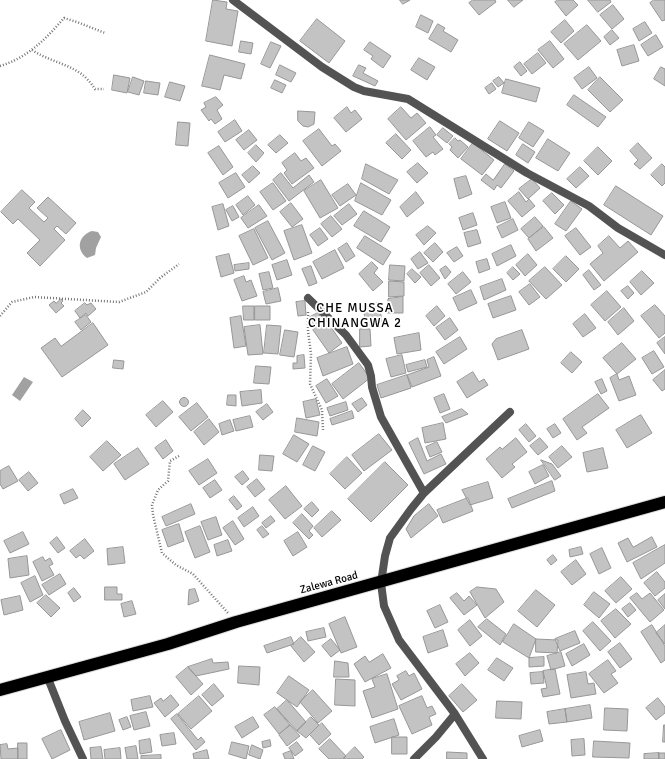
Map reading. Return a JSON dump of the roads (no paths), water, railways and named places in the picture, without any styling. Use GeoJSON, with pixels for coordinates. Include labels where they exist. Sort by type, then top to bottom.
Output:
{"type":"FeatureCollection","features":[{"type":"Feature","properties":{"kind":"highway","name":"Zalewa Road"},"geometry":{"type":"LineString","coordinates":[[0,690],[168,644],[236,622],[381,583],[665,502]]}},
{"type":"Feature","properties":{"kind":"street"},"geometry":{"type":"LineString","coordinates":[[233,0],[322,67],[354,88],[408,99],[527,173],[589,206],[618,228],[665,255]]}},
{"type":"Feature","properties":{"kind":"street"},"geometry":{"type":"LineString","coordinates":[[308,298],[346,335],[368,365],[372,387],[381,417],[424,493]]}},
{"type":"Feature","properties":{"kind":"street"},"geometry":{"type":"LineString","coordinates":[[483,759],[455,714],[399,640],[384,606],[381,583],[390,538],[424,493],[510,412]]}},
{"type":"Feature","properties":{"kind":"street"},"geometry":{"type":"LineString","coordinates":[[47,676],[65,721],[83,759]]}},
{"type":"Feature","properties":{"kind":"street"},"geometry":{"type":"LineString","coordinates":[[414,759],[436,737],[455,714]]}},
{"type":"Feature","properties":{"kind":"district","name":"CHE MUSSA CHINANGWA 2"},"geometry":{"type":"Point","coordinates":[355,316]}}]}
